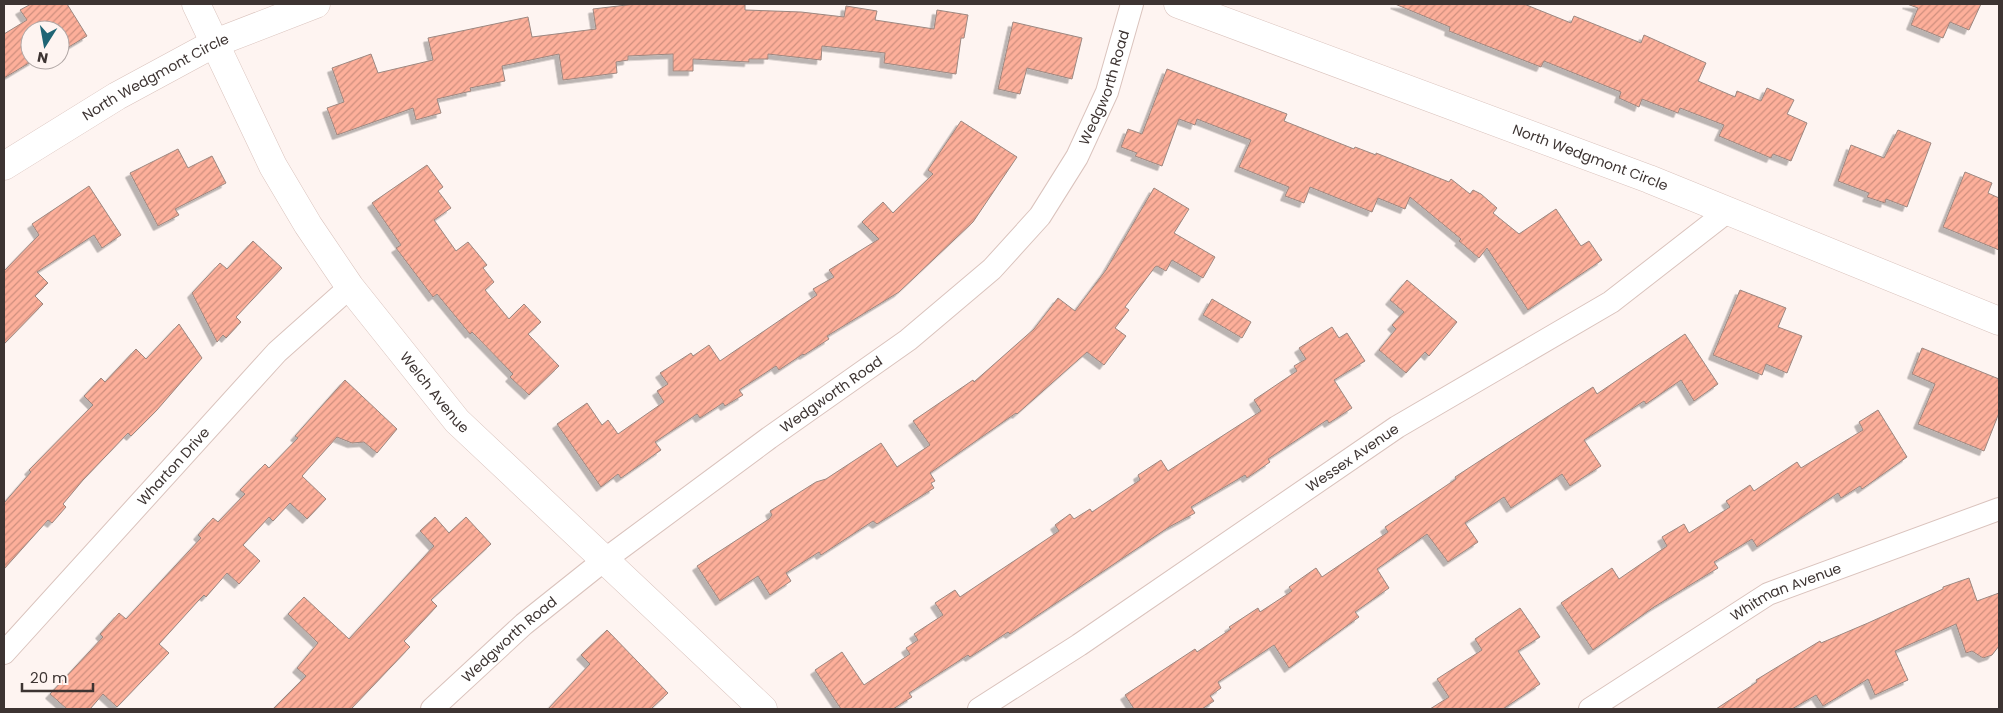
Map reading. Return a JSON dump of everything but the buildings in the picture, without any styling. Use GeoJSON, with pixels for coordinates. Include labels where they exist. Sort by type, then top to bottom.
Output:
{"type":"FeatureCollection","features":[{"type":"Feature","properties":{"kind":"street","name":"Welch Avenue"},"geometry":{"type":"LineString","coordinates":[[196,4],[273,166],[308,226],[350,287],[457,421],[763,709]]}},
{"type":"Feature","properties":{"kind":"street","name":"North Wedgmont Circle"},"geometry":{"type":"LineString","coordinates":[[4,166],[117,96],[215,43],[316,4]]}},
{"type":"Feature","properties":{"kind":"street","name":"Wedgworth Road"},"geometry":{"type":"LineString","coordinates":[[432,709],[524,624],[604,561],[769,438],[908,340],[992,269],[1040,216],[1077,157],[1107,92],[1132,4]]}},
{"type":"Feature","properties":{"kind":"street","name":"North Wedgmont Circle"},"geometry":{"type":"LineString","coordinates":[[1178,4],[1649,179],[1999,321]]}},
{"type":"Feature","properties":{"kind":"street","name":"Wessex Avenue"},"geometry":{"type":"LineString","coordinates":[[979,709],[1079,645],[1397,427],[1611,302],[1728,211]]}},
{"type":"Feature","properties":{"kind":"street","name":"Wharton Drive"},"geometry":{"type":"LineString","coordinates":[[4,653],[277,352],[350,287]]}},
{"type":"Feature","properties":{"kind":"street","name":"Whitman Avenue"},"geometry":{"type":"LineString","coordinates":[[1590,709],[1768,594],[1999,509]]}}]}
